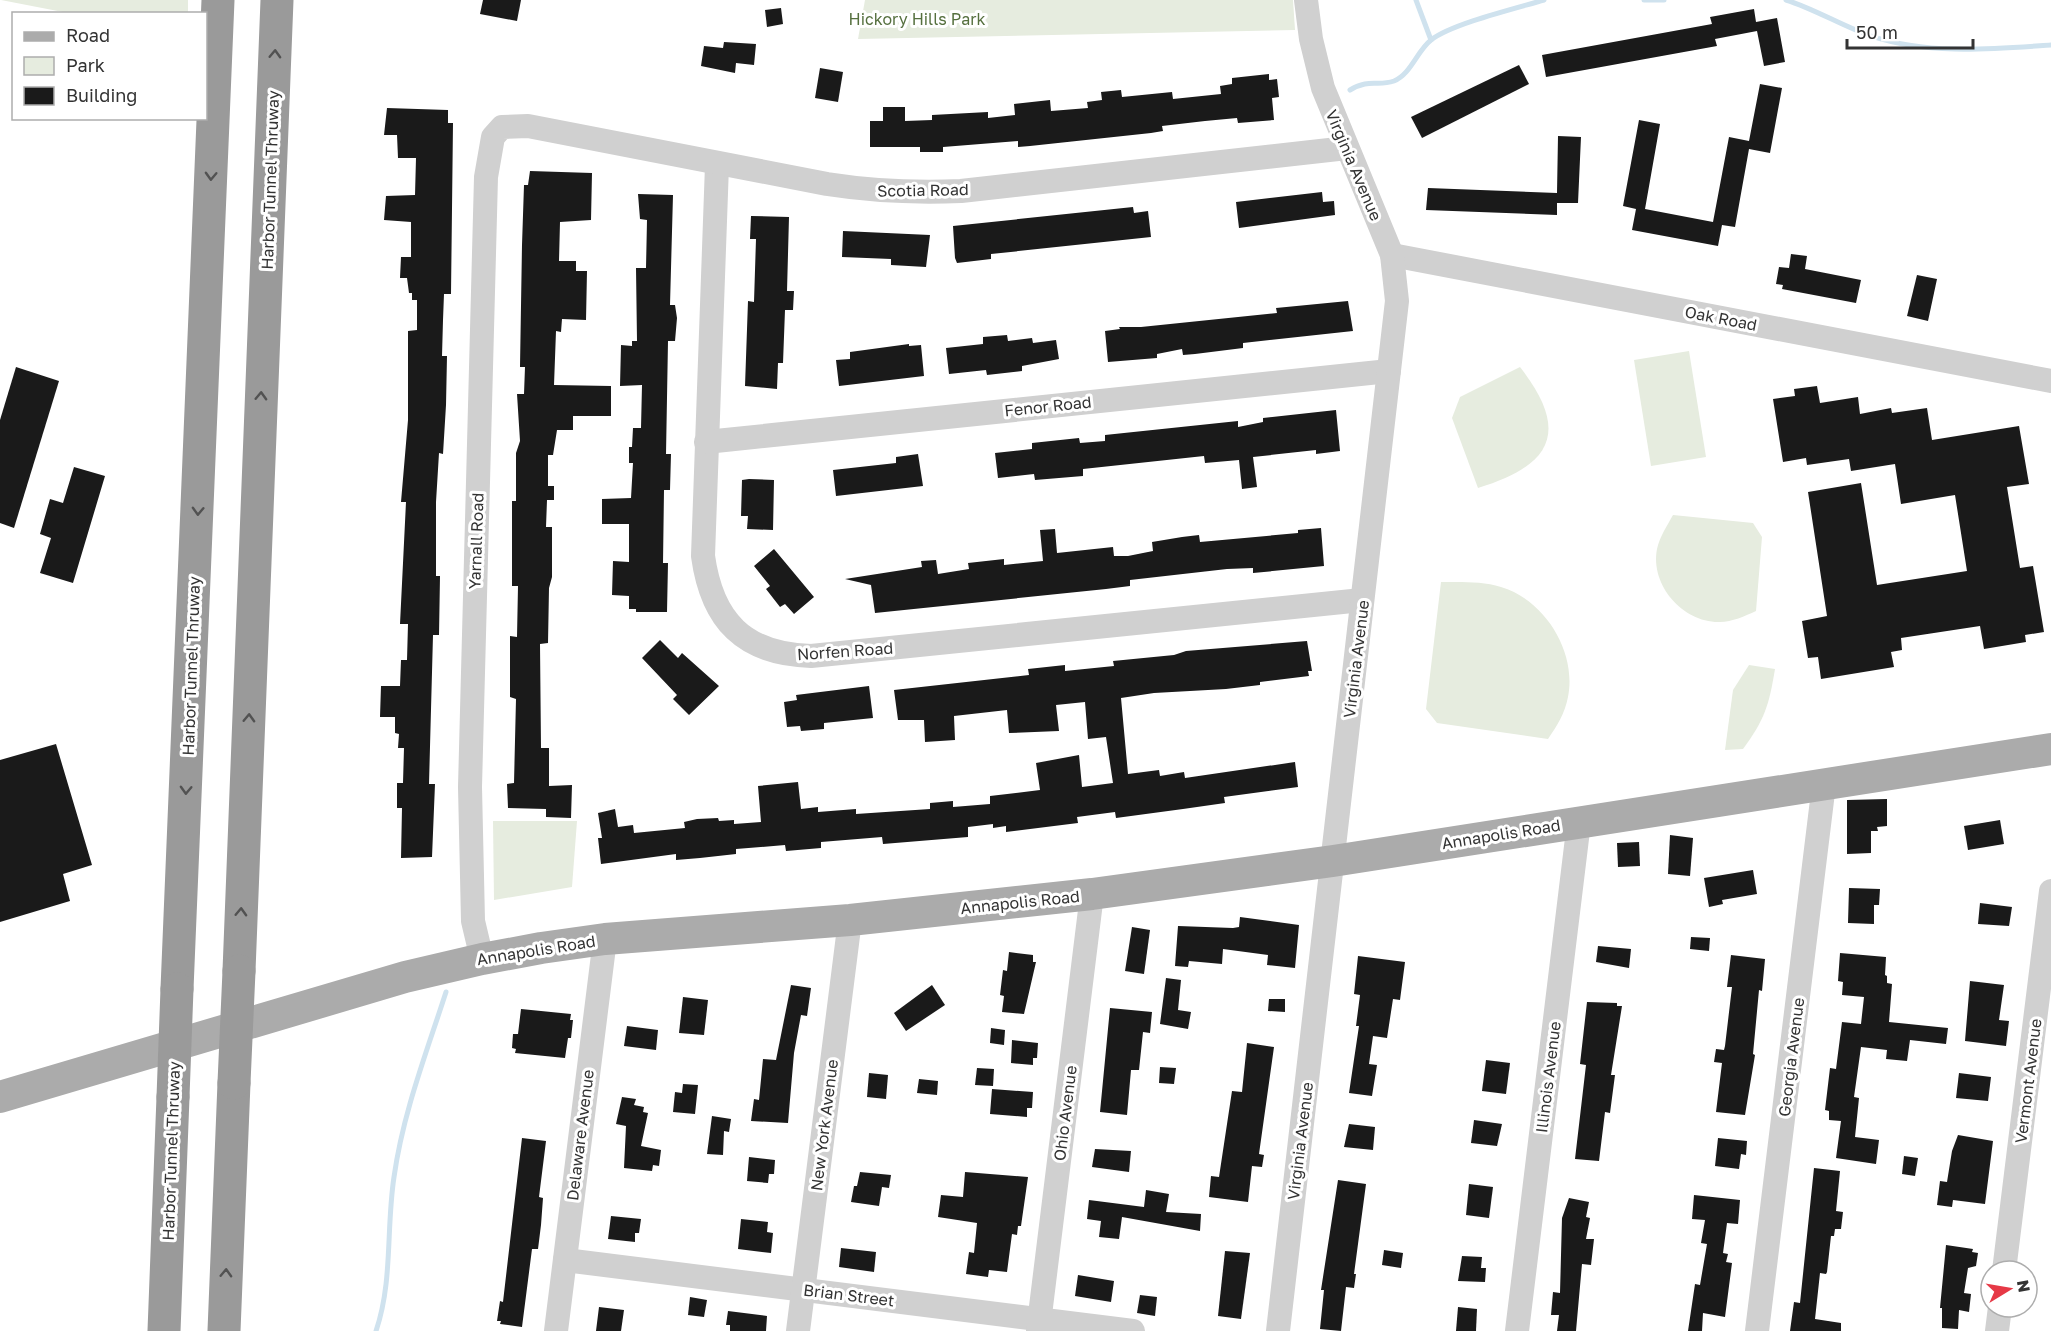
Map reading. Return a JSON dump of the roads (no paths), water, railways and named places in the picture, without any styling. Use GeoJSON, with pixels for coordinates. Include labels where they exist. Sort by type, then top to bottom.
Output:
{"type":"FeatureCollection","features":[{"type":"Feature","properties":{"kind":"highway","name":"Harbor Tunnel Thruway"},"geometry":{"type":"LineString","coordinates":[[164,1331],[218,0]]}},
{"type":"Feature","properties":{"kind":"highway","name":"Harbor Tunnel Thruway"},"geometry":{"type":"LineString","coordinates":[[224,1331],[278,0]]}},
{"type":"Feature","properties":{"kind":"highway"},"geometry":{"type":"LineString","coordinates":[[207,41],[214,118]]}},
{"type":"Feature","properties":{"kind":"main road","name":"Annapolis Road"},"geometry":{"type":"LineString","coordinates":[[0,1097],[405,977],[482,958],[604,939],[850,920],[1092,894],[1333,861],[2051,749]]}},
{"type":"Feature","properties":{"kind":"street","name":"Virginia Avenue"},"geometry":{"type":"LineString","coordinates":[[1278,1331],[1396,301],[1392,255],[1323,88],[1311,39],[1306,0]]}},
{"type":"Feature","properties":{"kind":"street","name":"Scotia Road"},"geometry":{"type":"LineString","coordinates":[[502,127],[528,126],[717,165],[872,191],[961,191],[1347,148]]}},
{"type":"Feature","properties":{"kind":"street","name":"Yarnall Road"},"geometry":{"type":"LineString","coordinates":[[482,958],[473,921],[470,787],[486,177],[493,137],[502,127]]}},
{"type":"Feature","properties":{"kind":"street","name":"Norfen Road"},"geometry":{"type":"LineString","coordinates":[[717,165],[703,556],[706,579],[715,602],[728,623],[744,639],[767,650],[787,655],[811,656],[1362,600]]}},
{"type":"Feature","properties":{"kind":"street","name":"Oak Road"},"geometry":{"type":"LineString","coordinates":[[1392,255],[2051,381]]}},
{"type":"Feature","properties":{"kind":"street","name":"Fenor Road"},"geometry":{"type":"LineString","coordinates":[[706,442],[1389,371]]}},
{"type":"Feature","properties":{"kind":"street","name":"Georgia Avenue"},"geometry":{"type":"LineString","coordinates":[[1757,1331],[1824,784]]}},
{"type":"Feature","properties":{"kind":"street","name":"Illinois Avenue"},"geometry":{"type":"LineString","coordinates":[[1517,1331],[1579,822]]}},
{"type":"Feature","properties":{"kind":"street","name":"Vermont Avenue"},"geometry":{"type":"LineString","coordinates":[[2005,1259],[2051,891]]}},
{"type":"Feature","properties":{"kind":"street","name":"Ohio Avenue"},"geometry":{"type":"LineString","coordinates":[[1039,1325],[1092,894]]}},
{"type":"Feature","properties":{"kind":"street","name":"New York Avenue"},"geometry":{"type":"LineString","coordinates":[[798,1331],[850,920]]}},
{"type":"Feature","properties":{"kind":"street","name":"Delaware Avenue"},"geometry":{"type":"LineString","coordinates":[[556,1331],[604,939]]}},
{"type":"Feature","properties":{"kind":"street","name":"Brian Street"},"geometry":{"type":"LineString","coordinates":[[565,1260],[803,1290],[1039,1325],[1133,1331]]}},
{"type":"Feature","properties":{"kind":"waterway"},"geometry":{"type":"LineString","coordinates":[[1416,0],[1431,40]]}},
{"type":"Feature","properties":{"kind":"waterway"},"geometry":{"type":"LineString","coordinates":[[1350,90],[1363,84],[1388,83],[1400,78],[1426,45],[1440,34],[1485,17],[1544,0]]}},
{"type":"Feature","properties":{"kind":"waterway"},"geometry":{"type":"LineString","coordinates":[[1644,0],[1664,0]]}},
{"type":"Feature","properties":{"kind":"waterway"},"geometry":{"type":"LineString","coordinates":[[1786,0],[1871,36],[1915,46],[1960,49],[2051,45]]}},
{"type":"Feature","properties":{"kind":"waterway"},"geometry":{"type":"LineString","coordinates":[[376,1331],[385,1293],[392,1196],[398,1153],[416,1084],[446,992]]}},
{"type":"Feature","properties":{"kind":"park label","name":"Hickory Hills Park"},"geometry":{"type":"Point","coordinates":[917,19]}}]}
